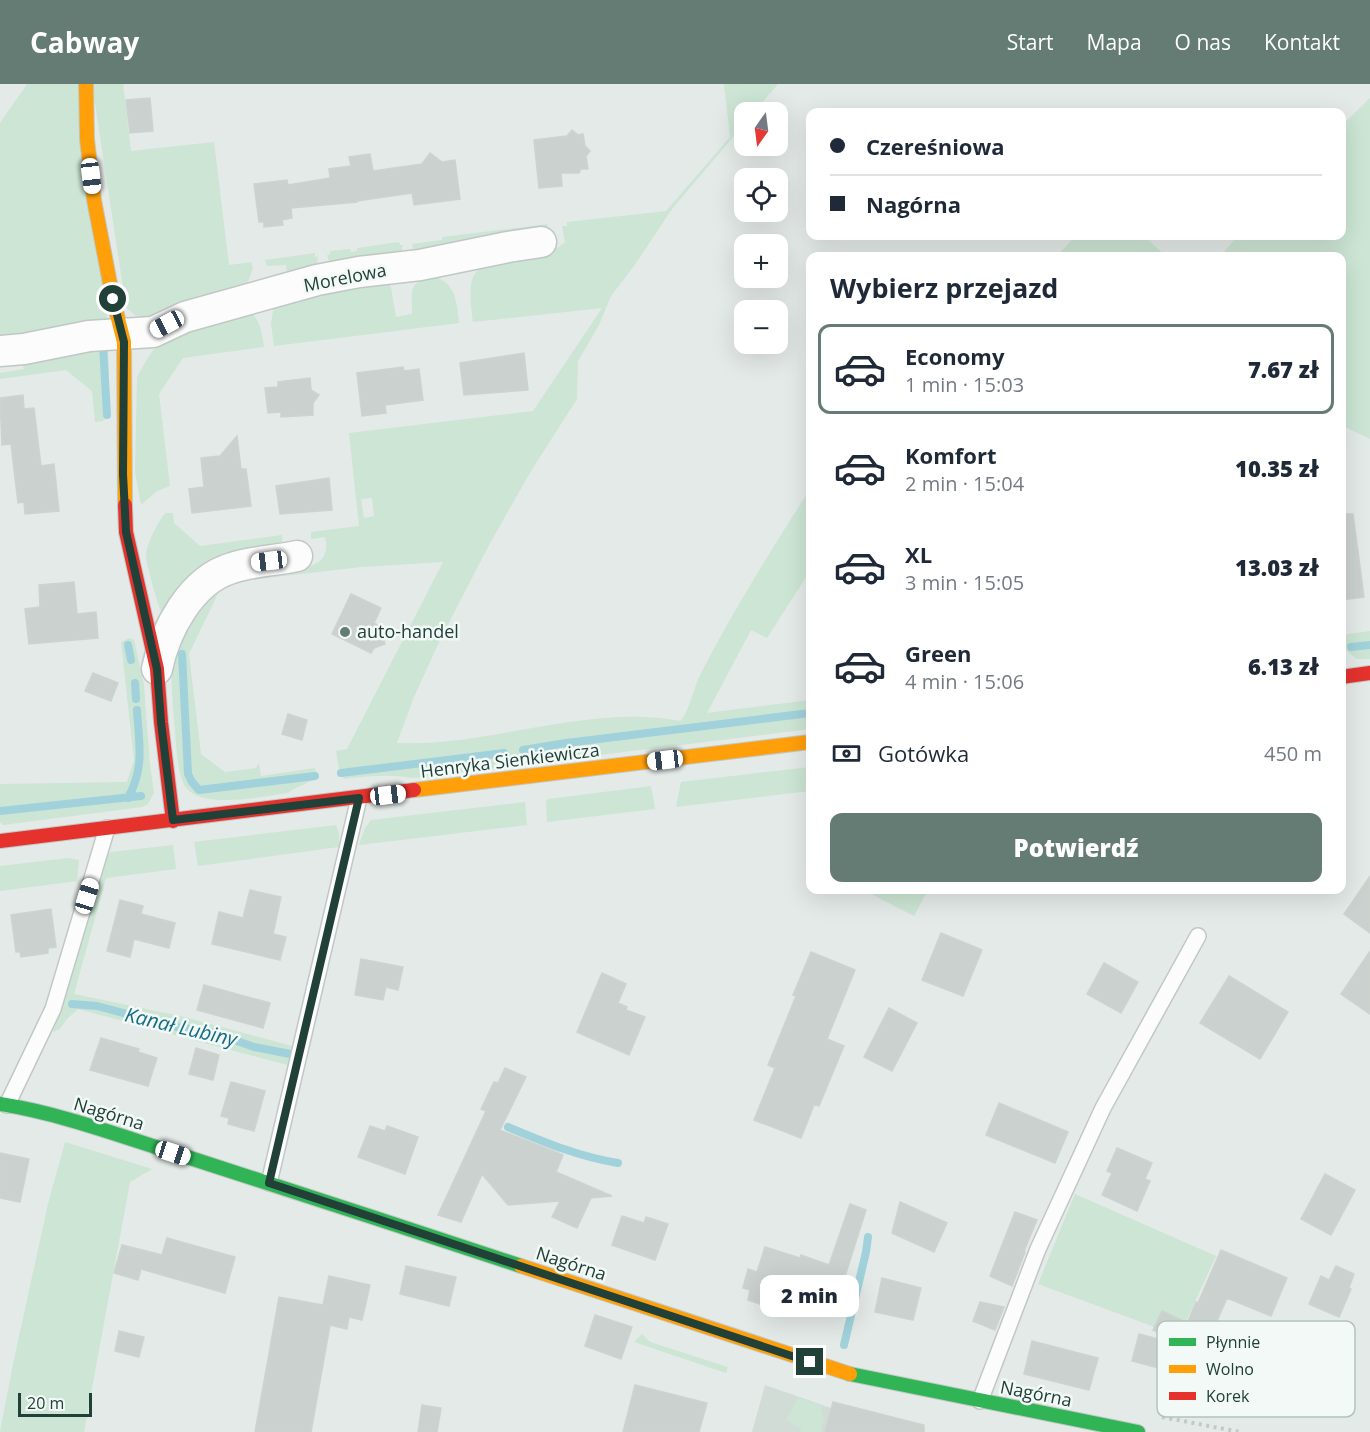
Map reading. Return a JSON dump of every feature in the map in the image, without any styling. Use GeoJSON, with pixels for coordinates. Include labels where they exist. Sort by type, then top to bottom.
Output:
{"type":"FeatureCollection","features":[{"type":"Feature","properties":{"kind":"street"},"geometry":{"type":"LineString","coordinates":[[86,84],[87,140],[94,200],[113,299],[122,333],[125,375],[123,453],[126,532],[157,669],[173,820]]}},
{"type":"Feature","properties":{"kind":"street","name":"Morelowa"},"geometry":{"type":"LineString","coordinates":[[125,375],[136,347],[153,332],[184,317],[317,280],[541,242]]}},
{"type":"Feature","properties":{"kind":"street","name":"Morelowa"},"geometry":{"type":"LineString","coordinates":[[0,351],[24,349],[74,338],[153,332]]}},
{"type":"Feature","properties":{"kind":"street"},"geometry":{"type":"LineString","coordinates":[[157,669],[173,626],[203,583],[231,568],[297,556]]}},
{"type":"Feature","properties":{"kind":"street"},"geometry":{"type":"LineString","coordinates":[[1346,676],[1370,673]]}},
{"type":"Feature","properties":{"kind":"street","name":"Henryka Sienkiewicza"},"geometry":{"type":"LineString","coordinates":[[0,841],[806,742]]}},
{"type":"Feature","properties":{"kind":"street","name":"Nagórna"},"geometry":{"type":"LineString","coordinates":[[3,1105],[62,1118],[269,1183],[822,1366],[874,1380],[1138,1432]]}},
{"type":"Feature","properties":{"kind":"lane"},"geometry":{"type":"LineString","coordinates":[[269,1183],[359,798]]}},
{"type":"Feature","properties":{"kind":"lane"},"geometry":{"type":"LineString","coordinates":[[3,1105],[53,1009],[107,828]]}},
{"type":"Feature","properties":{"kind":"lane"},"geometry":{"type":"LineString","coordinates":[[980,1401],[1038,1249],[1103,1108],[1198,936]]}},
{"type":"Feature","properties":{"kind":"shaded area"},"geometry":{"type":"Polygon","coordinates":[[[765,1385],[831,1408],[825,1432],[752,1432],[765,1385]]]}},
{"type":"Feature","properties":{"kind":"green space"},"geometry":{"type":"Polygon","coordinates":[[[27,84],[79,84],[108,322],[0,344],[0,123],[27,84]]]}},
{"type":"Feature","properties":{"kind":"green space"},"geometry":{"type":"Polygon","coordinates":[[[92,84],[123,84],[131,151],[214,142],[229,265],[251,262],[253,268],[248,282],[212,293],[169,314],[157,317],[146,318],[135,315],[126,307],[92,84]]]}},
{"type":"Feature","properties":{"kind":"green space"},"geometry":{"type":"Polygon","coordinates":[[[724,84],[778,84],[763,102],[734,102],[734,136],[672,209],[611,296],[599,325],[578,361],[577,399],[531,471],[489,545],[440,640],[413,699],[397,743],[468,739],[610,717],[646,717],[680,721],[689,706],[700,675],[726,628],[806,495],[806,577],[767,638],[751,630],[707,713],[806,701],[806,729],[413,778],[379,776],[344,779],[340,774],[336,751],[347,749],[443,562],[361,567],[223,583],[189,654],[201,754],[225,772],[256,768],[259,763],[261,776],[315,768],[317,777],[288,793],[246,799],[213,799],[199,796],[188,790],[182,780],[177,755],[172,664],[179,633],[195,603],[213,582],[239,571],[285,570],[312,566],[321,560],[326,551],[325,537],[311,539],[311,532],[359,526],[349,433],[533,411],[602,308],[473,322],[471,287],[473,278],[484,264],[559,247],[565,242],[562,226],[567,226],[567,222],[666,211],[730,137],[724,84]],[[372,498],[361,499],[364,518],[374,516],[372,498]]]}},
{"type":"Feature","properties":{"kind":"green space"},"geometry":{"type":"Polygon","coordinates":[[[1370,98],[1370,439],[1346,427],[1346,252],[1224,252],[1234,240],[1346,240],[1346,121],[1370,98]]]}},
{"type":"Feature","properties":{"kind":"green space"},"geometry":{"type":"Polygon","coordinates":[[[548,224],[546,228],[414,253],[412,244],[442,240],[442,237],[548,224]]]}},
{"type":"Feature","properties":{"kind":"green space"},"geometry":{"type":"Polygon","coordinates":[[[1071,240],[1148,240],[1162,252],[1061,252],[1071,240]]]}},
{"type":"Feature","properties":{"kind":"green space"},"geometry":{"type":"Polygon","coordinates":[[[399,242],[403,245],[400,255],[331,267],[327,255],[330,251],[350,249],[351,252],[357,251],[357,248],[399,242]]]}},
{"type":"Feature","properties":{"kind":"green space"},"geometry":{"type":"Polygon","coordinates":[[[315,253],[315,257],[318,256],[317,266],[287,274],[286,265],[267,266],[265,260],[315,253]]]}},
{"type":"Feature","properties":{"kind":"green space"},"geometry":{"type":"Polygon","coordinates":[[[433,276],[441,279],[451,288],[456,301],[459,323],[274,346],[271,323],[274,305],[382,280],[391,288],[396,317],[412,314],[412,294],[415,284],[433,276]]]}},
{"type":"Feature","properties":{"kind":"green space"},"geometry":{"type":"Polygon","coordinates":[[[250,312],[259,323],[264,347],[183,358],[159,394],[170,486],[157,491],[141,505],[135,472],[137,377],[147,359],[154,349],[173,333],[250,312]]]}},
{"type":"Feature","properties":{"kind":"green space"},"geometry":{"type":"Polygon","coordinates":[[[108,346],[110,414],[103,421],[95,422],[92,391],[66,370],[0,379],[0,373],[24,369],[22,363],[108,346]]]}},
{"type":"Feature","properties":{"kind":"green space"},"geometry":{"type":"Polygon","coordinates":[[[166,513],[173,513],[174,523],[200,546],[282,535],[282,542],[281,545],[163,616],[146,556],[153,533],[166,513]]]}},
{"type":"Feature","properties":{"kind":"green space"},"geometry":{"type":"Polygon","coordinates":[[[1370,631],[1370,659],[1357,659],[1351,654],[1346,648],[1346,634],[1370,631]]]}},
{"type":"Feature","properties":{"kind":"green space"},"geometry":{"type":"Polygon","coordinates":[[[129,638],[134,640],[144,685],[154,793],[148,804],[142,807],[3,825],[0,822],[0,784],[127,782],[134,760],[121,642],[129,638]]]}},
{"type":"Feature","properties":{"kind":"green space"},"geometry":{"type":"Polygon","coordinates":[[[806,767],[806,791],[676,807],[681,782],[806,767]]]}},
{"type":"Feature","properties":{"kind":"green space"},"geometry":{"type":"Polygon","coordinates":[[[651,786],[655,809],[547,822],[546,802],[548,799],[651,786]]]}},
{"type":"Feature","properties":{"kind":"green space"},"geometry":{"type":"Polygon","coordinates":[[[525,802],[527,825],[359,845],[365,828],[371,820],[525,802]]]}},
{"type":"Feature","properties":{"kind":"green space"},"geometry":{"type":"Polygon","coordinates":[[[336,825],[339,833],[339,847],[198,866],[194,842],[336,825]]]}},
{"type":"Feature","properties":{"kind":"green space"},"geometry":{"type":"Polygon","coordinates":[[[173,845],[176,869],[106,878],[74,994],[180,1016],[296,1047],[291,1066],[78,1009],[60,1029],[53,1032],[107,856],[111,852],[173,845]]]}},
{"type":"Feature","properties":{"kind":"green space"},"geometry":{"type":"Polygon","coordinates":[[[68,858],[79,860],[77,881],[0,891],[0,866],[68,858]]]}},
{"type":"Feature","properties":{"kind":"green space"},"geometry":{"type":"Polygon","coordinates":[[[871,894],[926,894],[914,916],[871,894]]]}},
{"type":"Feature","properties":{"kind":"green space"},"geometry":{"type":"Polygon","coordinates":[[[65,1142],[152,1169],[130,1182],[84,1432],[0,1432],[48,1204],[65,1142]]]}},
{"type":"Feature","properties":{"kind":"green space"},"geometry":{"type":"Polygon","coordinates":[[[1075,1194],[1216,1256],[1186,1321],[1157,1321],[1157,1328],[1038,1284],[1075,1194]]]}},
{"type":"Feature","properties":{"kind":"green space"},"geometry":{"type":"Polygon","coordinates":[[[642,1334],[650,1342],[728,1367],[726,1373],[634,1342],[642,1334]]]}},
{"type":"Feature","properties":{"kind":"green space"},"geometry":{"type":"Polygon","coordinates":[[[798,1398],[820,1405],[824,1420],[821,1432],[801,1432],[801,1429],[786,1420],[798,1398]]]}},
{"type":"Feature","properties":{"kind":"building"},"geometry":{"type":"Polygon","coordinates":[[[150,98],[153,131],[130,133],[126,100],[150,98]]]}},
{"type":"Feature","properties":{"kind":"building"},"geometry":{"type":"Polygon","coordinates":[[[572,130],[578,135],[583,134],[585,146],[590,151],[586,156],[588,169],[581,169],[579,173],[561,173],[562,186],[539,188],[534,140],[567,136],[572,130]]]}},
{"type":"Feature","properties":{"kind":"building"},"geometry":{"type":"Polygon","coordinates":[[[430,153],[442,162],[455,160],[460,199],[414,205],[412,193],[357,202],[291,208],[292,218],[282,220],[283,225],[264,227],[264,222],[259,222],[254,184],[287,180],[288,185],[330,178],[329,169],[351,166],[349,157],[370,154],[373,171],[422,164],[430,153]]]}},
{"type":"Feature","properties":{"kind":"building"},"geometry":{"type":"Polygon","coordinates":[[[524,353],[528,390],[464,395],[460,363],[524,353]]]}},
{"type":"Feature","properties":{"kind":"building"},"geometry":{"type":"Polygon","coordinates":[[[403,367],[404,371],[419,369],[423,400],[385,405],[386,413],[362,416],[357,373],[403,367]]]}},
{"type":"Feature","properties":{"kind":"building"},"geometry":{"type":"Polygon","coordinates":[[[310,378],[311,390],[319,395],[313,403],[313,415],[281,417],[281,412],[268,413],[265,388],[278,387],[278,382],[310,378]]]}},
{"type":"Feature","properties":{"kind":"building"},"geometry":{"type":"Polygon","coordinates":[[[23,395],[24,409],[34,408],[41,466],[54,464],[59,511],[25,514],[24,502],[18,503],[11,444],[2,445],[0,398],[23,395]]]}},
{"type":"Feature","properties":{"kind":"building"},"geometry":{"type":"Polygon","coordinates":[[[237,436],[241,469],[246,469],[251,506],[192,513],[189,489],[204,487],[201,458],[220,456],[237,436]]]}},
{"type":"Feature","properties":{"kind":"building"},"geometry":{"type":"Polygon","coordinates":[[[329,478],[332,510],[280,514],[276,486],[329,478]]]}},
{"type":"Feature","properties":{"kind":"building"},"geometry":{"type":"Polygon","coordinates":[[[1346,514],[1353,514],[1364,597],[1346,599],[1346,514]]]}},
{"type":"Feature","properties":{"kind":"building"},"geometry":{"type":"Polygon","coordinates":[[[74,582],[77,614],[96,612],[98,638],[29,644],[25,609],[40,607],[39,585],[74,582]]]}},
{"type":"Feature","properties":{"kind":"building"},"geometry":{"type":"Polygon","coordinates":[[[351,594],[381,608],[374,623],[379,626],[385,644],[374,648],[371,653],[332,634],[351,594]]]}},
{"type":"Feature","properties":{"kind":"building"},"geometry":{"type":"Polygon","coordinates":[[[93,673],[118,683],[111,701],[85,691],[93,673]]]}},
{"type":"Feature","properties":{"kind":"building"},"geometry":{"type":"Polygon","coordinates":[[[288,714],[307,720],[302,740],[282,734],[288,714]]]}},
{"type":"Feature","properties":{"kind":"building"},"geometry":{"type":"Polygon","coordinates":[[[1370,876],[1370,933],[1344,914],[1370,876]]]}},
{"type":"Feature","properties":{"kind":"building"},"geometry":{"type":"Polygon","coordinates":[[[250,890],[281,897],[273,934],[286,937],[280,960],[212,944],[219,912],[243,918],[250,890]]]}},
{"type":"Feature","properties":{"kind":"building"},"geometry":{"type":"Polygon","coordinates":[[[120,900],[143,906],[141,914],[175,923],[169,948],[134,939],[130,957],[107,951],[120,900]]]}},
{"type":"Feature","properties":{"kind":"building"},"geometry":{"type":"Polygon","coordinates":[[[51,909],[56,947],[48,948],[48,953],[21,957],[20,952],[16,952],[11,915],[51,909]]]}},
{"type":"Feature","properties":{"kind":"building"},"geometry":{"type":"Polygon","coordinates":[[[941,933],[982,950],[963,996],[922,980],[941,933]]]}},
{"type":"Feature","properties":{"kind":"building"},"geometry":{"type":"Polygon","coordinates":[[[1370,951],[1370,1014],[1341,994],[1370,951]]]}},
{"type":"Feature","properties":{"kind":"building"},"geometry":{"type":"Polygon","coordinates":[[[811,952],[855,970],[827,1039],[844,1046],[819,1106],[814,1105],[801,1138],[754,1120],[775,1068],[768,1065],[811,952]]]}},
{"type":"Feature","properties":{"kind":"building"},"geometry":{"type":"Polygon","coordinates":[[[361,959],[403,967],[398,990],[386,987],[383,1000],[355,995],[361,959]]]}},
{"type":"Feature","properties":{"kind":"building"},"geometry":{"type":"Polygon","coordinates":[[[1104,963],[1138,982],[1121,1013],[1087,994],[1104,963]]]}},
{"type":"Feature","properties":{"kind":"building"},"geometry":{"type":"Polygon","coordinates":[[[602,973],[626,984],[618,1003],[627,1007],[626,1010],[645,1017],[629,1055],[577,1032],[602,973]]]}},
{"type":"Feature","properties":{"kind":"building"},"geometry":{"type":"Polygon","coordinates":[[[1229,976],[1288,1012],[1260,1059],[1200,1023],[1229,976]]]}},
{"type":"Feature","properties":{"kind":"building"},"geometry":{"type":"Polygon","coordinates":[[[204,985],[270,1003],[263,1028],[197,1010],[204,985]]]}},
{"type":"Feature","properties":{"kind":"building"},"geometry":{"type":"Polygon","coordinates":[[[889,1008],[917,1023],[892,1071],[864,1057],[889,1008]]]}},
{"type":"Feature","properties":{"kind":"building"},"geometry":{"type":"Polygon","coordinates":[[[101,1038],[139,1049],[138,1052],[157,1058],[148,1086],[90,1070],[101,1038]]]}},
{"type":"Feature","properties":{"kind":"building"},"geometry":{"type":"Polygon","coordinates":[[[196,1048],[219,1055],[213,1080],[189,1074],[196,1048]]]}},
{"type":"Feature","properties":{"kind":"building"},"geometry":{"type":"Polygon","coordinates":[[[505,1068],[526,1077],[500,1130],[563,1155],[556,1172],[612,1196],[591,1198],[577,1228],[552,1217],[560,1201],[508,1205],[482,1174],[461,1222],[438,1215],[486,1111],[481,1109],[494,1082],[498,1083],[505,1068]]]}},
{"type":"Feature","properties":{"kind":"building"},"geometry":{"type":"Polygon","coordinates":[[[231,1082],[265,1091],[254,1131],[228,1124],[229,1118],[221,1116],[231,1082]]]}},
{"type":"Feature","properties":{"kind":"building"},"geometry":{"type":"Polygon","coordinates":[[[999,1103],[1068,1132],[1055,1163],[986,1135],[999,1103]]]}},
{"type":"Feature","properties":{"kind":"building"},"geometry":{"type":"Polygon","coordinates":[[[370,1126],[385,1131],[387,1126],[418,1137],[405,1174],[358,1157],[370,1126]]]}},
{"type":"Feature","properties":{"kind":"building"},"geometry":{"type":"Polygon","coordinates":[[[1117,1148],[1152,1163],[1145,1179],[1150,1181],[1137,1211],[1102,1195],[1112,1173],[1107,1171],[1117,1148]]]}},
{"type":"Feature","properties":{"kind":"building"},"geometry":{"type":"Polygon","coordinates":[[[0,1153],[29,1159],[20,1202],[0,1198],[0,1153]]]}},
{"type":"Feature","properties":{"kind":"building"},"geometry":{"type":"Polygon","coordinates":[[[1325,1174],[1355,1190],[1331,1235],[1301,1219],[1325,1174]]]}},
{"type":"Feature","properties":{"kind":"building"},"geometry":{"type":"Polygon","coordinates":[[[900,1202],[947,1223],[934,1252],[892,1233],[900,1202]]]}},
{"type":"Feature","properties":{"kind":"building"},"geometry":{"type":"Polygon","coordinates":[[[850,1204],[866,1210],[834,1311],[788,1297],[783,1312],[748,1300],[750,1290],[743,1288],[748,1269],[757,1272],[765,1247],[800,1258],[801,1255],[829,1265],[850,1204]]]}},
{"type":"Feature","properties":{"kind":"building"},"geometry":{"type":"Polygon","coordinates":[[[1015,1212],[1037,1220],[1012,1286],[990,1276],[1015,1212]]]}},
{"type":"Feature","properties":{"kind":"building"},"geometry":{"type":"Polygon","coordinates":[[[622,1216],[644,1223],[646,1217],[668,1224],[655,1260],[612,1245],[622,1216]]]}},
{"type":"Feature","properties":{"kind":"building"},"geometry":{"type":"Polygon","coordinates":[[[167,1238],[235,1257],[225,1293],[141,1269],[138,1280],[114,1273],[122,1245],[162,1255],[167,1238]]]}},
{"type":"Feature","properties":{"kind":"building"},"geometry":{"type":"Polygon","coordinates":[[[1221,1250],[1287,1278],[1271,1316],[1227,1298],[1217,1321],[1188,1321],[1196,1302],[1198,1303],[1221,1250]]]}},
{"type":"Feature","properties":{"kind":"building"},"geometry":{"type":"Polygon","coordinates":[[[406,1266],[456,1277],[449,1306],[400,1294],[406,1266]]]}},
{"type":"Feature","properties":{"kind":"building"},"geometry":{"type":"Polygon","coordinates":[[[1336,1266],[1354,1274],[1349,1288],[1351,1289],[1339,1317],[1309,1304],[1321,1276],[1329,1280],[1336,1266]]]}},
{"type":"Feature","properties":{"kind":"building"},"geometry":{"type":"Polygon","coordinates":[[[329,1276],[370,1285],[362,1320],[349,1317],[347,1329],[330,1325],[311,1432],[255,1432],[279,1297],[323,1305],[329,1276]]]}},
{"type":"Feature","properties":{"kind":"building"},"geometry":{"type":"Polygon","coordinates":[[[882,1278],[921,1288],[913,1320],[875,1312],[882,1278]]]}},
{"type":"Feature","properties":{"kind":"building"},"geometry":{"type":"Polygon","coordinates":[[[980,1302],[1004,1307],[995,1330],[973,1321],[980,1302]]]}},
{"type":"Feature","properties":{"kind":"building"},"geometry":{"type":"Polygon","coordinates":[[[1162,1311],[1183,1321],[1157,1321],[1162,1311]]]}},
{"type":"Feature","properties":{"kind":"building"},"geometry":{"type":"Polygon","coordinates":[[[595,1315],[632,1327],[621,1359],[585,1346],[595,1315]]]}},
{"type":"Feature","properties":{"kind":"building"},"geometry":{"type":"Polygon","coordinates":[[[119,1331],[144,1337],[139,1357],[115,1351],[119,1331]]]}},
{"type":"Feature","properties":{"kind":"building"},"geometry":{"type":"Polygon","coordinates":[[[1139,1334],[1157,1339],[1157,1367],[1132,1361],[1139,1334]]]}},
{"type":"Feature","properties":{"kind":"building"},"geometry":{"type":"Polygon","coordinates":[[[1032,1341],[1098,1358],[1089,1390],[1024,1374],[1032,1341]]]}},
{"type":"Feature","properties":{"kind":"building"},"geometry":{"type":"Polygon","coordinates":[[[635,1385],[707,1403],[699,1432],[623,1432],[635,1385]]]}},
{"type":"Feature","properties":{"kind":"building"},"geometry":{"type":"Polygon","coordinates":[[[833,1402],[924,1425],[924,1432],[825,1432],[833,1402]]]}},
{"type":"Feature","properties":{"kind":"building"},"geometry":{"type":"Polygon","coordinates":[[[422,1405],[441,1408],[437,1432],[418,1432],[422,1405]]]}},
{"type":"Feature","properties":{"kind":"waterway"},"geometry":{"type":"LineString","coordinates":[[103,345],[107,415]]}},
{"type":"Feature","properties":{"kind":"waterway"},"geometry":{"type":"LineString","coordinates":[[128,645],[131,660]]}},
{"type":"Feature","properties":{"kind":"waterway"},"geometry":{"type":"LineString","coordinates":[[1351,647],[1370,645]]}},
{"type":"Feature","properties":{"kind":"waterway"},"geometry":{"type":"LineString","coordinates":[[182,654],[188,774],[199,790],[315,776]]}},
{"type":"Feature","properties":{"kind":"waterway"},"geometry":{"type":"LineString","coordinates":[[135,683],[136,699]]}},
{"type":"Feature","properties":{"kind":"waterway"},"geometry":{"type":"LineString","coordinates":[[128,798],[139,765],[137,710]]}},
{"type":"Feature","properties":{"kind":"waterway"},"geometry":{"type":"LineString","coordinates":[[523,750],[806,713]]}},
{"type":"Feature","properties":{"kind":"waterway"},"geometry":{"type":"LineString","coordinates":[[341,773],[504,753]]}},
{"type":"Feature","properties":{"kind":"waterway"},"geometry":{"type":"LineString","coordinates":[[0,811],[141,796]]}},
{"type":"Feature","properties":{"kind":"waterway","name":"Kanał Lubiny"},"geometry":{"type":"LineString","coordinates":[[72,1004],[97,1006],[176,1027],[212,1032],[254,1047],[290,1054]]}},
{"type":"Feature","properties":{"kind":"waterway","name":"Kanał Lubiny"},"geometry":{"type":"LineString","coordinates":[[508,1127],[576,1153],[618,1163]]}},
{"type":"Feature","properties":{"kind":"waterway","name":"Kanał Lubiny"},"geometry":{"type":"LineString","coordinates":[[844,1345],[868,1237]]}},
{"type":"Feature","properties":{"kind":"traffic: fast"},"geometry":{"type":"LineString","coordinates":[[0,1104],[93,1127],[521,1266]]}},
{"type":"Feature","properties":{"kind":"traffic: fast"},"geometry":{"type":"LineString","coordinates":[[850,1374],[1138,1432]]}},
{"type":"Feature","properties":{"kind":"traffic: slow"},"geometry":{"type":"LineString","coordinates":[[86,84],[87,139],[94,200],[113,299],[124,342],[125,505]]}},
{"type":"Feature","properties":{"kind":"traffic: slow"},"geometry":{"type":"LineString","coordinates":[[414,790],[806,742]]}},
{"type":"Feature","properties":{"kind":"traffic: slow"},"geometry":{"type":"LineString","coordinates":[[521,1266],[850,1374]]}},
{"type":"Feature","properties":{"kind":"traffic: jam"},"geometry":{"type":"LineString","coordinates":[[125,505],[126,532],[157,669],[173,821]]}},
{"type":"Feature","properties":{"kind":"traffic: jam"},"geometry":{"type":"LineString","coordinates":[[1346,676],[1370,673]]}},
{"type":"Feature","properties":{"kind":"traffic: jam"},"geometry":{"type":"LineString","coordinates":[[0,841],[414,790]]}},
{"type":"Feature","properties":{"kind":"place","name":"auto-handel"},"geometry":{"type":"Point","coordinates":[345,632]}},
{"type":"Feature","properties":{"kind":"route"},"geometry":{"type":"LineString","coordinates":[[113,299],[124,342],[123,474],[126,532],[157,669],[173,820],[359,798],[269,1183],[810,1362]]}}]}
